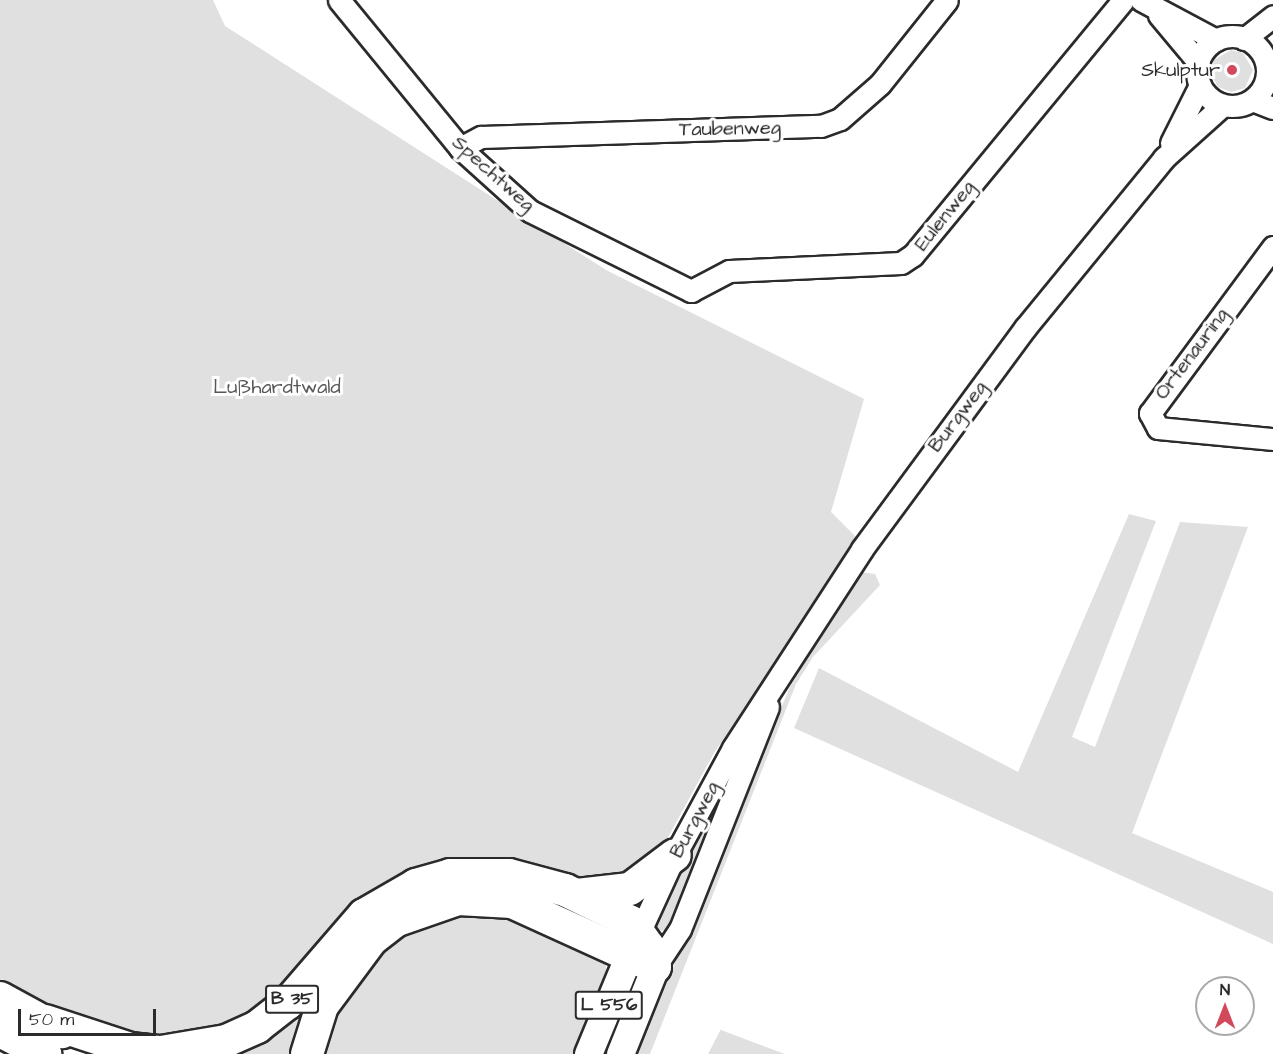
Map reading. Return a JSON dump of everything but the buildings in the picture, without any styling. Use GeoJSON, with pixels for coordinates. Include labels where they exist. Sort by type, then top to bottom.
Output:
{"type":"FeatureCollection","features":[{"type":"Feature","properties":{"kind":"highway","name":"B 35"},"geometry":{"type":"LineString","coordinates":[[576,895],[630,889],[675,855]]}},
{"type":"Feature","properties":{"kind":"highway","name":"B 35"},"geometry":{"type":"LineString","coordinates":[[0,998],[45,1021],[130,1049],[192,1050],[257,1027],[288,1003],[364,915],[416,885],[483,873],[530,880],[576,895],[620,915],[641,952]]}},
{"type":"Feature","properties":{"kind":"highway"},"geometry":{"type":"LineString","coordinates":[[307,1054],[322,1006],[343,973],[371,940],[395,921],[425,908],[467,899],[512,902],[641,952]]}},
{"type":"Feature","properties":{"kind":"highway"},"geometry":{"type":"LineString","coordinates":[[45,1021],[97,1054]]}},
{"type":"Feature","properties":{"kind":"highway"},"geometry":{"type":"LineString","coordinates":[[0,1031],[45,1054]]}},
{"type":"Feature","properties":{"kind":"main road","name":"L 556"},"geometry":{"type":"LineString","coordinates":[[588,1054],[641,952]]}},
{"type":"Feature","properties":{"kind":"main road","name":"L 556"},"geometry":{"type":"LineString","coordinates":[[620,1054],[641,952]]}},
{"type":"Feature","properties":{"kind":"street","name":"Taubenweg"},"geometry":{"type":"LineString","coordinates":[[460,147],[492,136],[821,126],[840,119],[880,84],[947,0]]}},
{"type":"Feature","properties":{"kind":"street","name":"Eulenweg"},"geometry":{"type":"LineString","coordinates":[[691,291],[729,271],[901,263],[913,255],[1123,0]]}},
{"type":"Feature","properties":{"kind":"street","name":"Spechtweg"},"geometry":{"type":"LineString","coordinates":[[346,2],[460,147],[530,211],[691,291]]}},
{"type":"Feature","properties":{"kind":"street"},"geometry":{"type":"LineString","coordinates":[[1148,5],[1199,63],[1216,40]]}},
{"type":"Feature","properties":{"kind":"street"},"geometry":{"type":"LineString","coordinates":[[1148,5],[1216,40],[1244,39],[1268,47],[1270,82],[1252,100]]}},
{"type":"Feature","properties":{"kind":"street"},"geometry":{"type":"LineString","coordinates":[[1244,39],[1273,16]]}},
{"type":"Feature","properties":{"kind":"street","name":"Burgweg"},"geometry":{"type":"LineString","coordinates":[[1164,158],[1200,85],[1199,63]]}},
{"type":"Feature","properties":{"kind":"street"},"geometry":{"type":"LineString","coordinates":[[1200,85],[1223,105],[1252,100],[1273,108]]}},
{"type":"Feature","properties":{"kind":"street","name":"Burgweg"},"geometry":{"type":"LineString","coordinates":[[641,952],[675,855],[733,748],[862,549],[1025,328],[1164,158],[1223,105]]}},
{"type":"Feature","properties":{"kind":"street","name":"Ortenauring"},"geometry":{"type":"LineString","coordinates":[[1273,247],[1150,413],[1158,428],[1273,439]]}},
{"type":"Feature","properties":{"kind":"street","name":"Burgweg"},"geometry":{"type":"LineString","coordinates":[[641,952],[680,928],[759,738],[772,691]]}},
{"type":"Feature","properties":{"kind":"green space","name":"Lußhardtwald"},"geometry":{"type":"Polygon","coordinates":[[[0,0],[213,0],[225,26],[606,270],[864,399],[831,512],[856,537],[848,556],[714,753],[653,865],[598,886],[522,861],[465,861],[239,1024],[174,1040],[108,1033],[0,980],[0,0]]]}},
{"type":"Feature","properties":{"kind":"green space"},"geometry":{"type":"Polygon","coordinates":[[[1231,50],[1243,53],[1253,70],[1245,88],[1231,92],[1218,87],[1211,74],[1214,60],[1231,50]]]}},
{"type":"Feature","properties":{"kind":"green space"},"geometry":{"type":"Polygon","coordinates":[[[1129,514],[1156,521],[1072,737],[1095,747],[1180,522],[1248,527],[1132,833],[1273,892],[1273,944],[794,728],[819,668],[1018,772],[1129,514]]]}},
{"type":"Feature","properties":{"kind":"green space"},"geometry":{"type":"Polygon","coordinates":[[[860,572],[875,574],[880,585],[813,657],[796,684],[650,1054],[637,1054],[789,689],[860,572]]]}},
{"type":"Feature","properties":{"kind":"green space"},"geometry":{"type":"Polygon","coordinates":[[[749,737],[679,916],[667,931],[656,930],[654,917],[749,737]]]}},
{"type":"Feature","properties":{"kind":"green space"},"geometry":{"type":"Polygon","coordinates":[[[476,885],[511,891],[471,888],[436,894],[382,921],[353,948],[314,1006],[297,1054],[226,1054],[258,1040],[298,1010],[351,946],[383,917],[423,895],[476,885]]]}},
{"type":"Feature","properties":{"kind":"green space"},"geometry":{"type":"Polygon","coordinates":[[[515,891],[543,896],[603,921],[620,936],[515,891]]]}},
{"type":"Feature","properties":{"kind":"green space"},"geometry":{"type":"Polygon","coordinates":[[[497,909],[597,955],[605,962],[607,974],[582,1054],[315,1054],[323,1030],[380,943],[434,912],[497,909]]]}},
{"type":"Feature","properties":{"kind":"green space"},"geometry":{"type":"Polygon","coordinates":[[[721,1030],[785,1054],[708,1054],[721,1030]]]}},
{"type":"Feature","properties":{"kind":"place","name":"Skulptur"},"geometry":{"type":"Point","coordinates":[1232,70]}}]}
